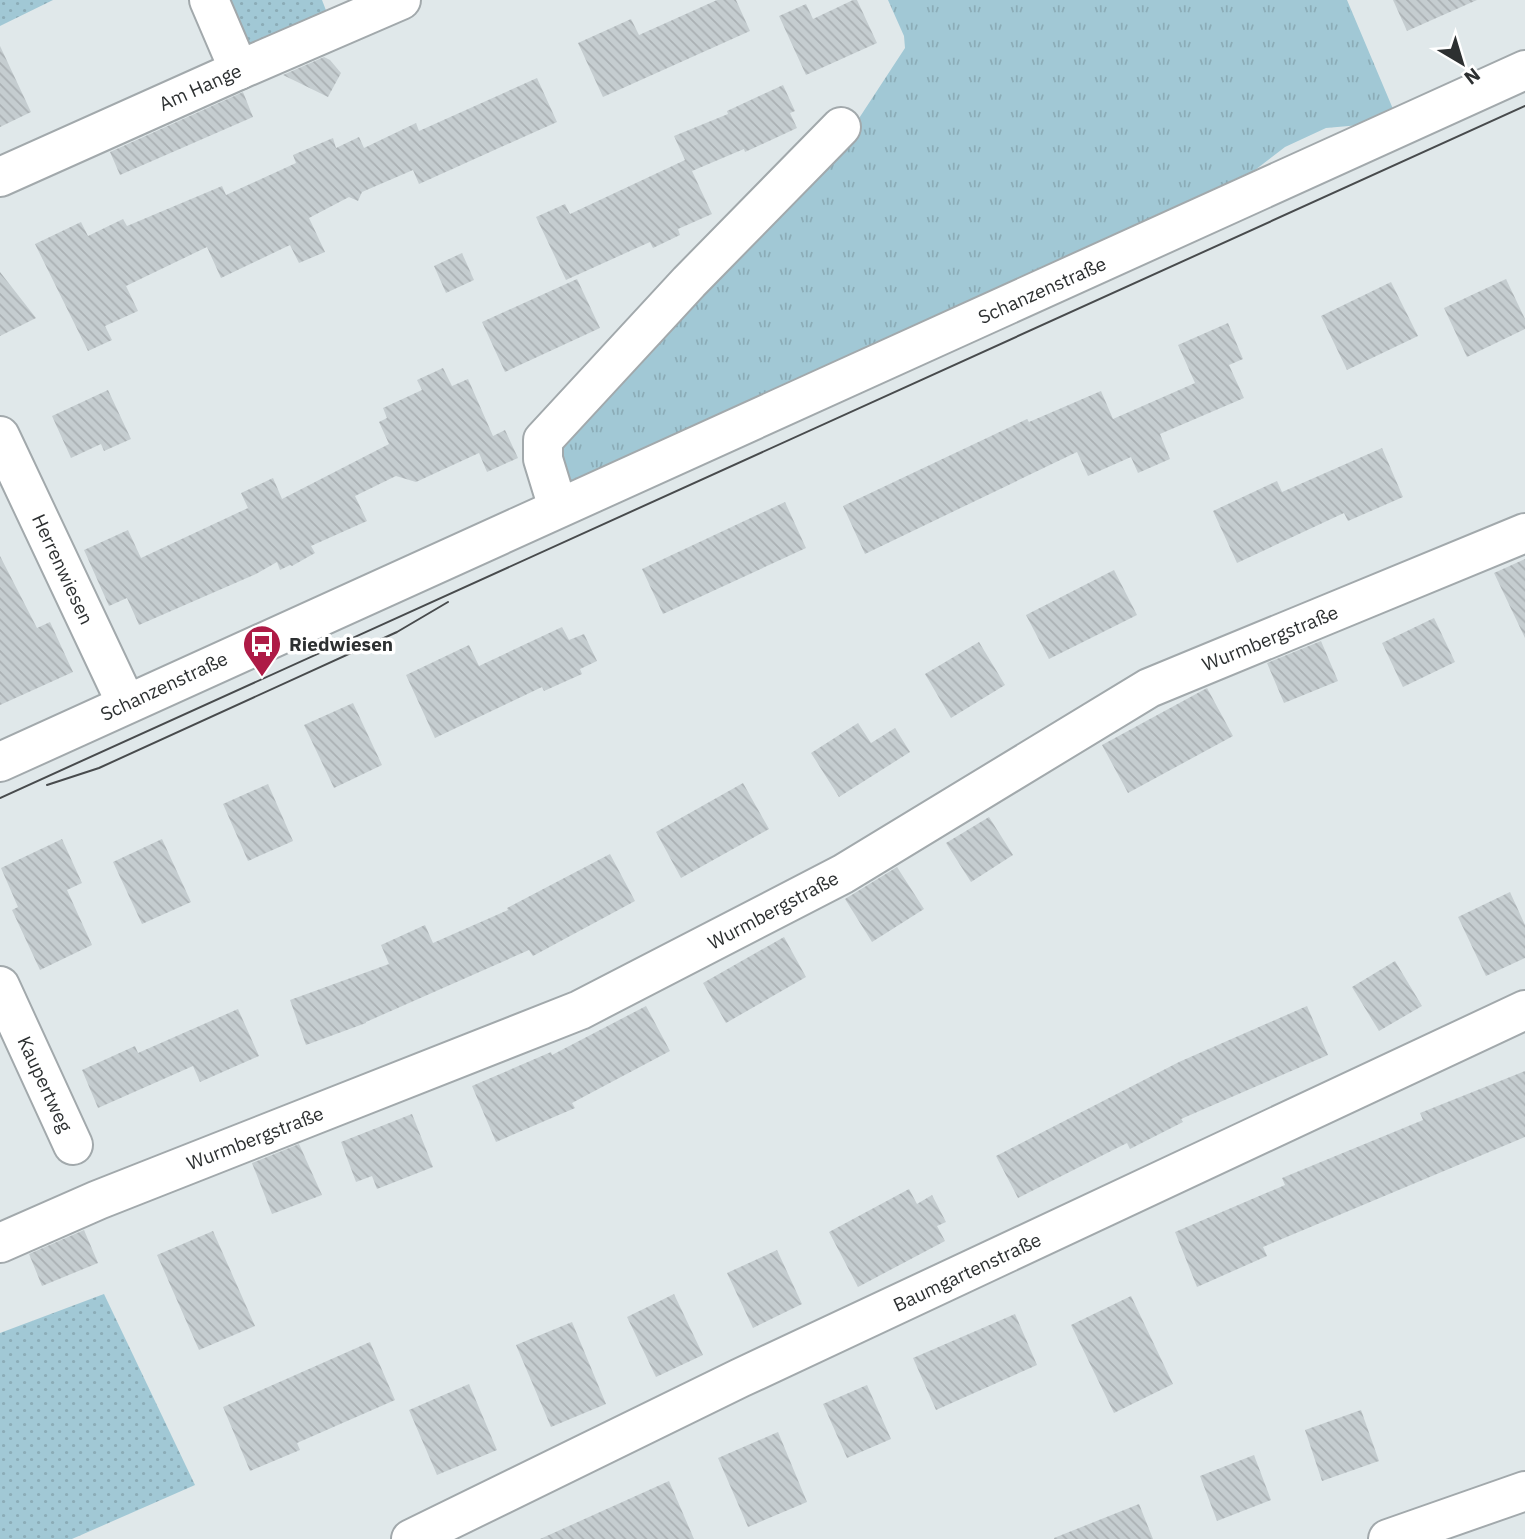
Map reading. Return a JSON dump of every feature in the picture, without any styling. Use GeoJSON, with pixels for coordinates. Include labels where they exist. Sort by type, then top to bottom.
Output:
{"type":"FeatureCollection","features":[{"type":"Feature","properties":{"kind":"street"},"geometry":{"type":"LineString","coordinates":[[209,0],[239,70]]}},
{"type":"Feature","properties":{"kind":"street","name":"Am Hange"},"geometry":{"type":"LineString","coordinates":[[0,177],[401,0]]}},
{"type":"Feature","properties":{"kind":"street","name":"Schanzenstraße"},"geometry":{"type":"LineString","coordinates":[[0,762],[1525,70]]}},
{"type":"Feature","properties":{"kind":"street"},"geometry":{"type":"LineString","coordinates":[[558,508],[544,458],[543,440],[689,282],[842,127]]}},
{"type":"Feature","properties":{"kind":"street","name":"Herrenwiesen"},"geometry":{"type":"LineString","coordinates":[[0,436],[126,703]]}},
{"type":"Feature","properties":{"kind":"street","name":"Wurmbergstraße"},"geometry":{"type":"LineString","coordinates":[[0,1243],[98,1200],[580,1010],[843,874],[1149,688],[1525,533]]}},
{"type":"Feature","properties":{"kind":"street","name":"Kaupertweg"},"geometry":{"type":"LineString","coordinates":[[0,986],[73,1145]]}},
{"type":"Feature","properties":{"kind":"street","name":"Baumgartenstraße"},"geometry":{"type":"LineString","coordinates":[[411,1539],[740,1378],[1525,1010]]}},
{"type":"Feature","properties":{"kind":"street"},"geometry":{"type":"LineString","coordinates":[[1388,1539],[1525,1491]]}},
{"type":"Feature","properties":{"kind":"green space"},"geometry":{"type":"Polygon","coordinates":[[[0,0],[53,0],[0,26],[0,0]]]}},
{"type":"Feature","properties":{"kind":"green space"},"geometry":{"type":"Polygon","coordinates":[[[229,0],[322,0],[327,13],[250,51],[229,0]]]}},
{"type":"Feature","properties":{"kind":"green space"},"geometry":{"type":"Polygon","coordinates":[[[888,0],[1347,0],[1393,109],[1360,125],[1326,128],[1285,147],[1255,170],[557,489],[548,458],[850,132],[905,48],[904,36],[888,0]]]}},
{"type":"Feature","properties":{"kind":"green space"},"geometry":{"type":"Polygon","coordinates":[[[104,1294],[195,1485],[72,1539],[0,1539],[0,1333],[104,1294]]]}},
{"type":"Feature","properties":{"kind":"building"},"geometry":{"type":"Polygon","coordinates":[[[717,0],[736,0],[750,31],[603,97],[578,43],[631,19],[639,35],[717,0]]]}},
{"type":"Feature","properties":{"kind":"building"},"geometry":{"type":"Polygon","coordinates":[[[857,0],[877,43],[806,75],[779,16],[806,4],[813,19],[857,0]]]}},
{"type":"Feature","properties":{"kind":"building"},"geometry":{"type":"Polygon","coordinates":[[[1393,0],[1477,0],[1407,31],[1393,0]]]}},
{"type":"Feature","properties":{"kind":"building"},"geometry":{"type":"Polygon","coordinates":[[[0,46],[31,112],[0,127],[0,46]]]}},
{"type":"Feature","properties":{"kind":"building"},"geometry":{"type":"Polygon","coordinates":[[[324,57],[341,73],[328,97],[283,75],[324,57]]]}},
{"type":"Feature","properties":{"kind":"building"},"geometry":{"type":"Polygon","coordinates":[[[537,78],[557,122],[419,184],[413,170],[362,192],[358,201],[349,197],[309,218],[325,252],[299,263],[290,245],[221,278],[207,247],[126,286],[138,311],[105,326],[112,340],[88,351],[35,244],[81,222],[88,236],[123,219],[127,226],[222,186],[226,195],[296,163],[293,155],[333,138],[336,148],[359,137],[364,148],[416,123],[419,131],[537,78]]]}},
{"type":"Feature","properties":{"kind":"building"},"geometry":{"type":"Polygon","coordinates":[[[783,85],[795,111],[790,113],[797,128],[745,152],[744,149],[692,171],[712,214],[678,229],[680,235],[653,248],[650,242],[566,280],[536,217],[565,204],[570,214],[685,160],[674,136],[728,114],[727,111],[783,85]]]}},
{"type":"Feature","properties":{"kind":"building"},"geometry":{"type":"Polygon","coordinates":[[[243,92],[253,117],[120,175],[110,152],[243,92]]]}},
{"type":"Feature","properties":{"kind":"building"},"geometry":{"type":"Polygon","coordinates":[[[462,253],[474,280],[446,293],[434,266],[462,253]]]}},
{"type":"Feature","properties":{"kind":"building"},"geometry":{"type":"Polygon","coordinates":[[[0,272],[36,318],[0,336],[0,272]]]}},
{"type":"Feature","properties":{"kind":"building"},"geometry":{"type":"Polygon","coordinates":[[[577,279],[600,328],[505,372],[482,322],[577,279]]]}},
{"type":"Feature","properties":{"kind":"building"},"geometry":{"type":"Polygon","coordinates":[[[1506,279],[1525,319],[1525,329],[1467,357],[1444,308],[1506,279]]]}},
{"type":"Feature","properties":{"kind":"building"},"geometry":{"type":"Polygon","coordinates":[[[1391,282],[1418,336],[1347,370],[1321,316],[1391,282]]]}},
{"type":"Feature","properties":{"kind":"building"},"geometry":{"type":"Polygon","coordinates":[[[1228,323],[1243,359],[1229,365],[1244,398],[1160,434],[1170,459],[1138,473],[1131,457],[1088,476],[1077,452],[865,554],[843,506],[1027,419],[1029,422],[1101,391],[1113,419],[1195,383],[1178,345],[1228,323]]]}},
{"type":"Feature","properties":{"kind":"building"},"geometry":{"type":"Polygon","coordinates":[[[443,368],[452,386],[468,379],[493,436],[505,430],[518,458],[487,472],[479,453],[416,482],[396,476],[355,496],[367,521],[311,546],[315,553],[280,570],[277,562],[256,574],[139,625],[127,598],[109,606],[84,550],[128,530],[141,558],[248,508],[241,493],[273,478],[282,499],[389,444],[379,422],[387,418],[383,408],[422,390],[417,380],[443,368]]]}},
{"type":"Feature","properties":{"kind":"building"},"geometry":{"type":"Polygon","coordinates":[[[108,390],[131,439],[104,451],[101,444],[71,458],[52,416],[108,390]]]}},
{"type":"Feature","properties":{"kind":"building"},"geometry":{"type":"Polygon","coordinates":[[[1382,448],[1403,497],[1348,521],[1344,513],[1237,563],[1213,511],[1277,481],[1282,492],[1382,448]]]}},
{"type":"Feature","properties":{"kind":"building"},"geometry":{"type":"Polygon","coordinates":[[[785,502],[806,548],[663,614],[642,569],[785,502]]]}},
{"type":"Feature","properties":{"kind":"building"},"geometry":{"type":"Polygon","coordinates":[[[0,556],[37,628],[50,622],[73,672],[0,705],[0,556]]]}},
{"type":"Feature","properties":{"kind":"building"},"geometry":{"type":"Polygon","coordinates":[[[1525,559],[1525,638],[1494,573],[1525,559]]]}},
{"type":"Feature","properties":{"kind":"building"},"geometry":{"type":"Polygon","coordinates":[[[1114,570],[1137,615],[1049,659],[1026,615],[1114,570]]]}},
{"type":"Feature","properties":{"kind":"building"},"geometry":{"type":"Polygon","coordinates":[[[1434,618],[1455,662],[1403,687],[1382,643],[1434,618]]]}},
{"type":"Feature","properties":{"kind":"building"},"geometry":{"type":"Polygon","coordinates":[[[562,627],[569,640],[584,634],[597,661],[580,669],[582,674],[544,691],[542,687],[435,738],[406,675],[469,645],[479,666],[562,627]]]}},
{"type":"Feature","properties":{"kind":"building"},"geometry":{"type":"Polygon","coordinates":[[[1321,641],[1338,681],[1284,703],[1267,663],[1321,641]]]}},
{"type":"Feature","properties":{"kind":"building"},"geometry":{"type":"Polygon","coordinates":[[[979,642],[1005,685],[951,718],[925,674],[979,642]]]}},
{"type":"Feature","properties":{"kind":"building"},"geometry":{"type":"Polygon","coordinates":[[[1207,688],[1233,736],[1128,793],[1102,745],[1207,688]]]}},
{"type":"Feature","properties":{"kind":"building"},"geometry":{"type":"Polygon","coordinates":[[[353,703],[382,765],[334,788],[304,725],[353,703]]]}},
{"type":"Feature","properties":{"kind":"building"},"geometry":{"type":"Polygon","coordinates":[[[858,723],[871,743],[895,728],[910,752],[839,797],[811,753],[858,723]]]}},
{"type":"Feature","properties":{"kind":"building"},"geometry":{"type":"Polygon","coordinates":[[[743,783],[769,829],[681,878],[656,832],[743,783]]]}},
{"type":"Feature","properties":{"kind":"building"},"geometry":{"type":"Polygon","coordinates":[[[268,784],[293,841],[248,861],[223,804],[268,784]]]}},
{"type":"Feature","properties":{"kind":"building"},"geometry":{"type":"Polygon","coordinates":[[[989,817],[1013,855],[971,882],[946,843],[989,817]]]}},
{"type":"Feature","properties":{"kind":"building"},"geometry":{"type":"Polygon","coordinates":[[[62,839],[82,883],[67,890],[92,945],[40,970],[12,910],[18,907],[1,868],[62,839]]]}},
{"type":"Feature","properties":{"kind":"building"},"geometry":{"type":"Polygon","coordinates":[[[162,839],[191,902],[142,924],[113,862],[162,839]]]}},
{"type":"Feature","properties":{"kind":"building"},"geometry":{"type":"Polygon","coordinates":[[[610,854],[635,901],[533,956],[529,950],[366,1023],[306,1045],[290,1000],[389,964],[381,945],[425,925],[433,943],[508,910],[507,908],[610,854]]]}},
{"type":"Feature","properties":{"kind":"building"},"geometry":{"type":"Polygon","coordinates":[[[897,867],[924,909],[872,942],[845,899],[897,867]]]}},
{"type":"Feature","properties":{"kind":"building"},"geometry":{"type":"Polygon","coordinates":[[[1510,892],[1525,925],[1525,958],[1486,976],[1458,917],[1510,892]]]}},
{"type":"Feature","properties":{"kind":"building"},"geometry":{"type":"Polygon","coordinates":[[[784,937],[806,977],[726,1023],[703,983],[784,937]]]}},
{"type":"Feature","properties":{"kind":"building"},"geometry":{"type":"Polygon","coordinates":[[[1395,961],[1422,1006],[1379,1031],[1352,987],[1395,961]]]}},
{"type":"Feature","properties":{"kind":"building"},"geometry":{"type":"Polygon","coordinates":[[[646,1006],[670,1051],[572,1103],[575,1108],[496,1142],[472,1086],[551,1052],[552,1055],[646,1006]]]}},
{"type":"Feature","properties":{"kind":"building"},"geometry":{"type":"Polygon","coordinates":[[[1307,1006],[1328,1055],[1181,1119],[1183,1122],[1130,1149],[1127,1143],[1018,1198],[996,1156],[1179,1062],[1307,1006]]]}},
{"type":"Feature","properties":{"kind":"building"},"geometry":{"type":"Polygon","coordinates":[[[238,1009],[259,1056],[200,1082],[193,1066],[98,1108],[82,1070],[135,1046],[138,1053],[238,1009]]]}},
{"type":"Feature","properties":{"kind":"building"},"geometry":{"type":"Polygon","coordinates":[[[1525,1071],[1525,1137],[1263,1247],[1267,1256],[1197,1287],[1175,1232],[1285,1185],[1282,1178],[1423,1120],[1420,1113],[1525,1071]]]}},
{"type":"Feature","properties":{"kind":"building"},"geometry":{"type":"Polygon","coordinates":[[[412,1114],[433,1167],[377,1189],[372,1176],[356,1182],[341,1142],[412,1114]]]}},
{"type":"Feature","properties":{"kind":"building"},"geometry":{"type":"Polygon","coordinates":[[[299,1144],[322,1195],[272,1214],[252,1163],[299,1144]]]}},
{"type":"Feature","properties":{"kind":"building"},"geometry":{"type":"Polygon","coordinates":[[[909,1189],[917,1204],[932,1195],[946,1222],[937,1226],[945,1241],[858,1287],[829,1232],[909,1189]]]}},
{"type":"Feature","properties":{"kind":"building"},"geometry":{"type":"Polygon","coordinates":[[[84,1230],[98,1263],[42,1286],[29,1254],[84,1230]]]}},
{"type":"Feature","properties":{"kind":"building"},"geometry":{"type":"Polygon","coordinates":[[[213,1231],[255,1326],[199,1350],[157,1255],[213,1231]]]}},
{"type":"Feature","properties":{"kind":"building"},"geometry":{"type":"Polygon","coordinates":[[[777,1250],[802,1304],[753,1328],[727,1273],[777,1250]]]}},
{"type":"Feature","properties":{"kind":"building"},"geometry":{"type":"Polygon","coordinates":[[[674,1294],[703,1355],[656,1377],[627,1317],[674,1294]]]}},
{"type":"Feature","properties":{"kind":"building"},"geometry":{"type":"Polygon","coordinates":[[[1131,1296],[1173,1384],[1114,1413],[1071,1325],[1131,1296]]]}},
{"type":"Feature","properties":{"kind":"building"},"geometry":{"type":"Polygon","coordinates":[[[1015,1314],[1037,1365],[936,1410],[913,1358],[1015,1314]]]}},
{"type":"Feature","properties":{"kind":"building"},"geometry":{"type":"Polygon","coordinates":[[[572,1322],[606,1404],[551,1427],[516,1345],[572,1322]]]}},
{"type":"Feature","properties":{"kind":"building"},"geometry":{"type":"Polygon","coordinates":[[[370,1342],[395,1400],[297,1443],[300,1450],[250,1471],[223,1407],[370,1342]]]}},
{"type":"Feature","properties":{"kind":"building"},"geometry":{"type":"Polygon","coordinates":[[[469,1384],[497,1450],[437,1475],[409,1410],[469,1384]]]}},
{"type":"Feature","properties":{"kind":"building"},"geometry":{"type":"Polygon","coordinates":[[[867,1385],[891,1439],[847,1458],[823,1404],[867,1385]]]}},
{"type":"Feature","properties":{"kind":"building"},"geometry":{"type":"Polygon","coordinates":[[[1361,1410],[1379,1461],[1322,1481],[1305,1430],[1361,1410]]]}},
{"type":"Feature","properties":{"kind":"building"},"geometry":{"type":"Polygon","coordinates":[[[778,1432],[807,1502],[748,1527],[718,1458],[778,1432]]]}},
{"type":"Feature","properties":{"kind":"building"},"geometry":{"type":"Polygon","coordinates":[[[1254,1455],[1271,1500],[1217,1521],[1200,1476],[1254,1455]]]}},
{"type":"Feature","properties":{"kind":"building"},"geometry":{"type":"Polygon","coordinates":[[[669,1481],[694,1539],[540,1539],[669,1481]]]}},
{"type":"Feature","properties":{"kind":"building"},"geometry":{"type":"Polygon","coordinates":[[[1139,1504],[1153,1539],[1054,1539],[1054,1538],[1139,1504]]]}},
{"type":"Feature","properties":{"kind":"tram line"},"geometry":{"type":"LineString","coordinates":[[0,798],[1525,106]]}},
{"type":"Feature","properties":{"kind":"tram line"},"geometry":{"type":"LineString","coordinates":[[47,785],[99,768],[397,632],[448,602]]}},
{"type":"Feature","properties":{"kind":"place","name":"Riedwiesen"},"geometry":{"type":"Point","coordinates":[262,678]}}]}
